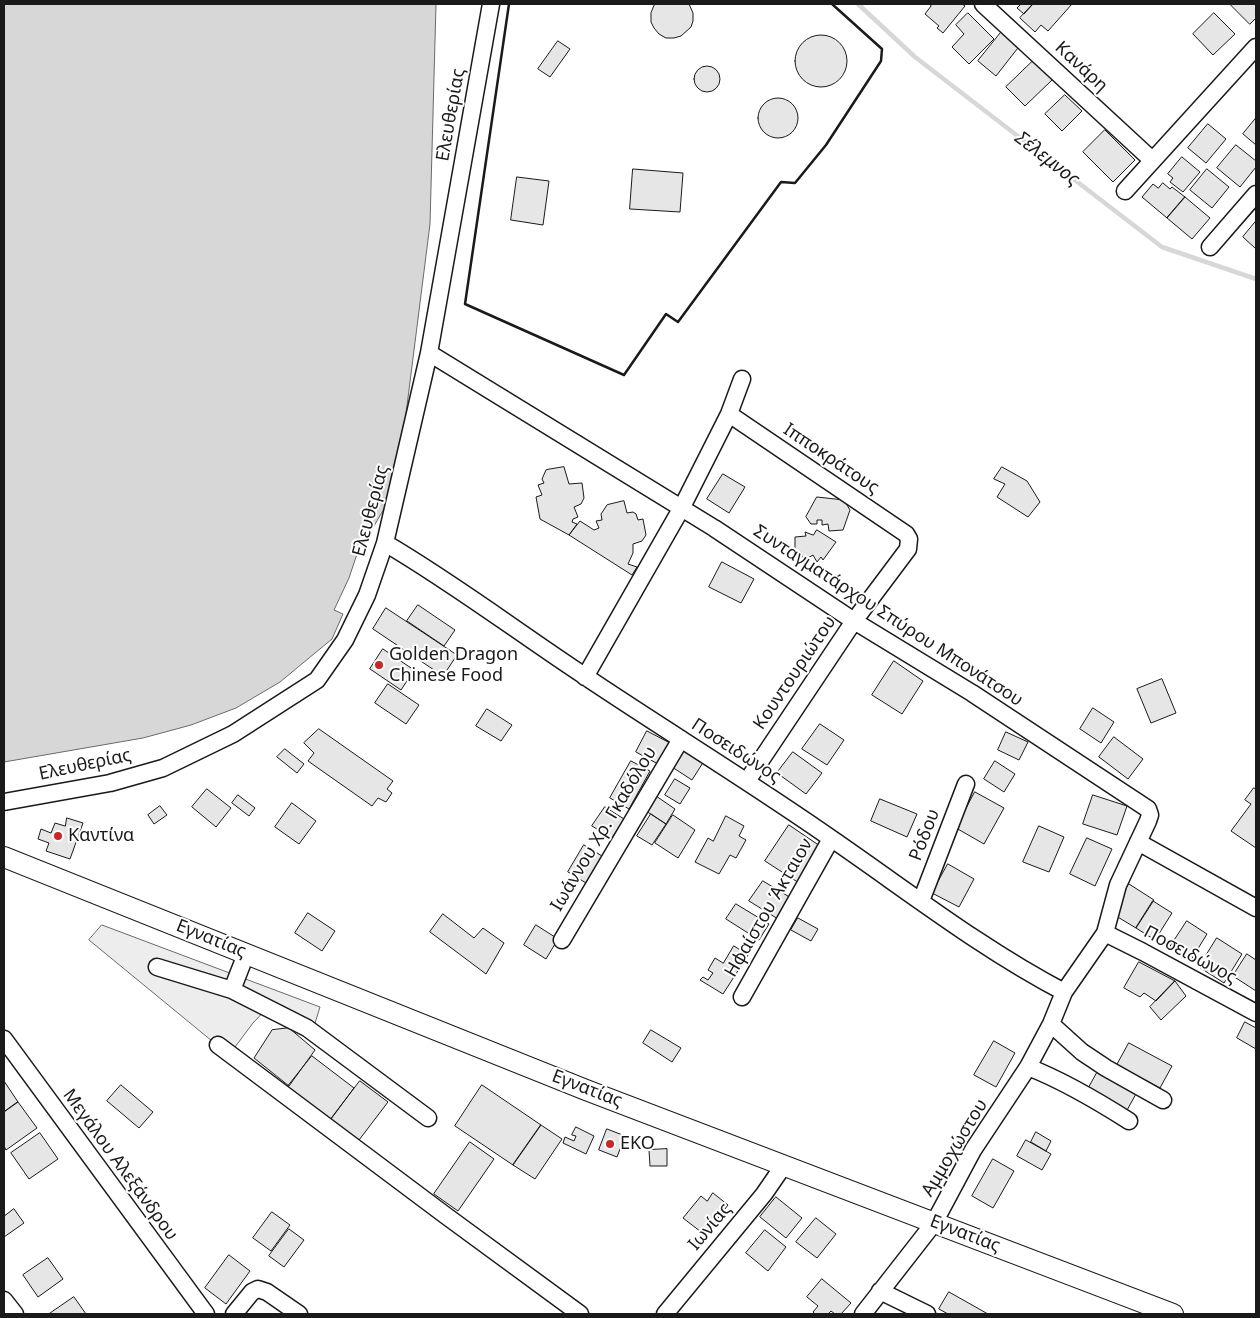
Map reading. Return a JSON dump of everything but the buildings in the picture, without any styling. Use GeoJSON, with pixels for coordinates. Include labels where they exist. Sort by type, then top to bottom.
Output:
{"type":"FeatureCollection","features":[{"type":"Feature","properties":{"kind":"main road","name":"Εγνατίας"},"geometry":{"type":"LineString","coordinates":[[4,858],[586,1090],[1173,1314]]}},
{"type":"Feature","properties":{"kind":"street","name":"Ελευθερίας"},"geometry":{"type":"LineString","coordinates":[[4,802],[110,783],[164,768],[233,734],[317,680],[345,640],[367,595],[385,544],[428,354],[491,4]]}},
{"type":"Feature","properties":{"kind":"street","name":"Κανάρη"},"geometry":{"type":"LineString","coordinates":[[983,4],[1152,160]]}},
{"type":"Feature","properties":{"kind":"street"},"geometry":{"type":"LineString","coordinates":[[1125,191],[1256,47]]}},
{"type":"Feature","properties":{"kind":"street"},"geometry":{"type":"LineString","coordinates":[[1210,247],[1256,194]]}},
{"type":"Feature","properties":{"kind":"street","name":"Συνταγματάρχου Σπύρου Μπονάτσου"},"geometry":{"type":"LineString","coordinates":[[428,354],[714,528],[854,621],[972,692],[1148,809],[1150,815],[1118,885],[1105,933],[1064,992]]}},
{"type":"Feature","properties":{"kind":"street"},"geometry":{"type":"LineString","coordinates":[[585,677],[681,509],[729,414],[742,379]]}},
{"type":"Feature","properties":{"kind":"street","name":"Ιπποκράτους"},"geometry":{"type":"LineString","coordinates":[[729,414],[906,534],[909,539]]}},
{"type":"Feature","properties":{"kind":"street","name":"Κουντουριώτου"},"geometry":{"type":"LineString","coordinates":[[747,781],[854,621],[908,549],[909,539]]}},
{"type":"Feature","properties":{"kind":"street","name":"Ποσειδώνος"},"geometry":{"type":"LineString","coordinates":[[385,544],[422,565],[585,677],[747,781],[978,942],[1064,992]]}},
{"type":"Feature","properties":{"kind":"street","name":"Ιωάννου Χρ. Γκαδόλου"},"geometry":{"type":"LineString","coordinates":[[562,940],[681,739]]}},
{"type":"Feature","properties":{"kind":"street","name":"Ρόδου"},"geometry":{"type":"LineString","coordinates":[[921,901],[966,784]]}},
{"type":"Feature","properties":{"kind":"street","name":"Ηφαίστου Άκταιον"},"geometry":{"type":"LineString","coordinates":[[742,997],[832,839]]}},
{"type":"Feature","properties":{"kind":"street"},"geometry":{"type":"LineString","coordinates":[[1138,842],[1256,908]]}},
{"type":"Feature","properties":{"kind":"street","name":"Ποσειδώνος"},"geometry":{"type":"LineString","coordinates":[[1105,933],[1256,1014]]}},
{"type":"Feature","properties":{"kind":"street"},"geometry":{"type":"LineString","coordinates":[[232,990],[246,954]]}},
{"type":"Feature","properties":{"kind":"street"},"geometry":{"type":"LineString","coordinates":[[158,967],[232,990],[307,1028],[428,1118]]}},
{"type":"Feature","properties":{"kind":"street","name":"Αμμοχώστου"},"geometry":{"type":"LineString","coordinates":[[863,1314],[934,1222],[974,1150],[1028,1067],[1064,992]]}},
{"type":"Feature","properties":{"kind":"street"},"geometry":{"type":"LineString","coordinates":[[1050,1024],[1082,1052],[1106,1068],[1163,1100]]}},
{"type":"Feature","properties":{"kind":"street","name":"Μεγάλου Αλεξάνδρου"},"geometry":{"type":"LineString","coordinates":[[4,1039],[206,1314]]}},
{"type":"Feature","properties":{"kind":"street"},"geometry":{"type":"LineString","coordinates":[[218,1045],[444,1215],[580,1314]]}},
{"type":"Feature","properties":{"kind":"street"},"geometry":{"type":"LineString","coordinates":[[1028,1067],[1053,1076],[1129,1121]]}},
{"type":"Feature","properties":{"kind":"street","name":"Ιωνίας"},"geometry":{"type":"LineString","coordinates":[[665,1314],[764,1194],[784,1165]]}},
{"type":"Feature","properties":{"kind":"street"},"geometry":{"type":"LineString","coordinates":[[234,1314],[252,1292],[258,1289],[267,1292],[298,1314]]}},
{"type":"Feature","properties":{"kind":"street"},"geometry":{"type":"LineString","coordinates":[[880,1291],[927,1314]]}},
{"type":"Feature","properties":{"kind":"street"},"geometry":{"type":"LineString","coordinates":[[4,1300],[15,1314]]}},
{"type":"Feature","properties":{"kind":"shaded area"},"geometry":{"type":"Polygon","coordinates":[[[4,4],[436,4],[430,224],[402,445],[392,495],[356,557],[349,578],[334,610],[343,614],[332,639],[280,682],[236,708],[191,725],[143,738],[4,762],[4,4]]]}},
{"type":"Feature","properties":{"kind":"shaded area"},"geometry":{"type":"Polygon","coordinates":[[[102,925],[320,1007],[311,1036],[269,1006],[253,1023],[229,1055],[89,940],[102,925]]]}},
{"type":"Feature","properties":{"kind":"waterway","name":"Σέλεμνος"},"geometry":{"type":"LineString","coordinates":[[858,4],[915,57],[1162,247],[1256,279]]}},
{"type":"Feature","properties":{"kind":"wall"},"geometry":{"type":"LineString","coordinates":[[509,4],[465,304],[624,375],[666,314],[678,322],[781,182],[795,183],[826,145],[881,61],[882,49],[832,4]]}},
{"type":"Feature","properties":{"kind":"place","name":"Golden Dragon Chinese Food"},"geometry":{"type":"Point","coordinates":[379,665]}},
{"type":"Feature","properties":{"kind":"place","name":"Καντίνα"},"geometry":{"type":"Point","coordinates":[58,836]}},
{"type":"Feature","properties":{"kind":"place","name":"EKO"},"geometry":{"type":"Point","coordinates":[610,1144]}}]}
